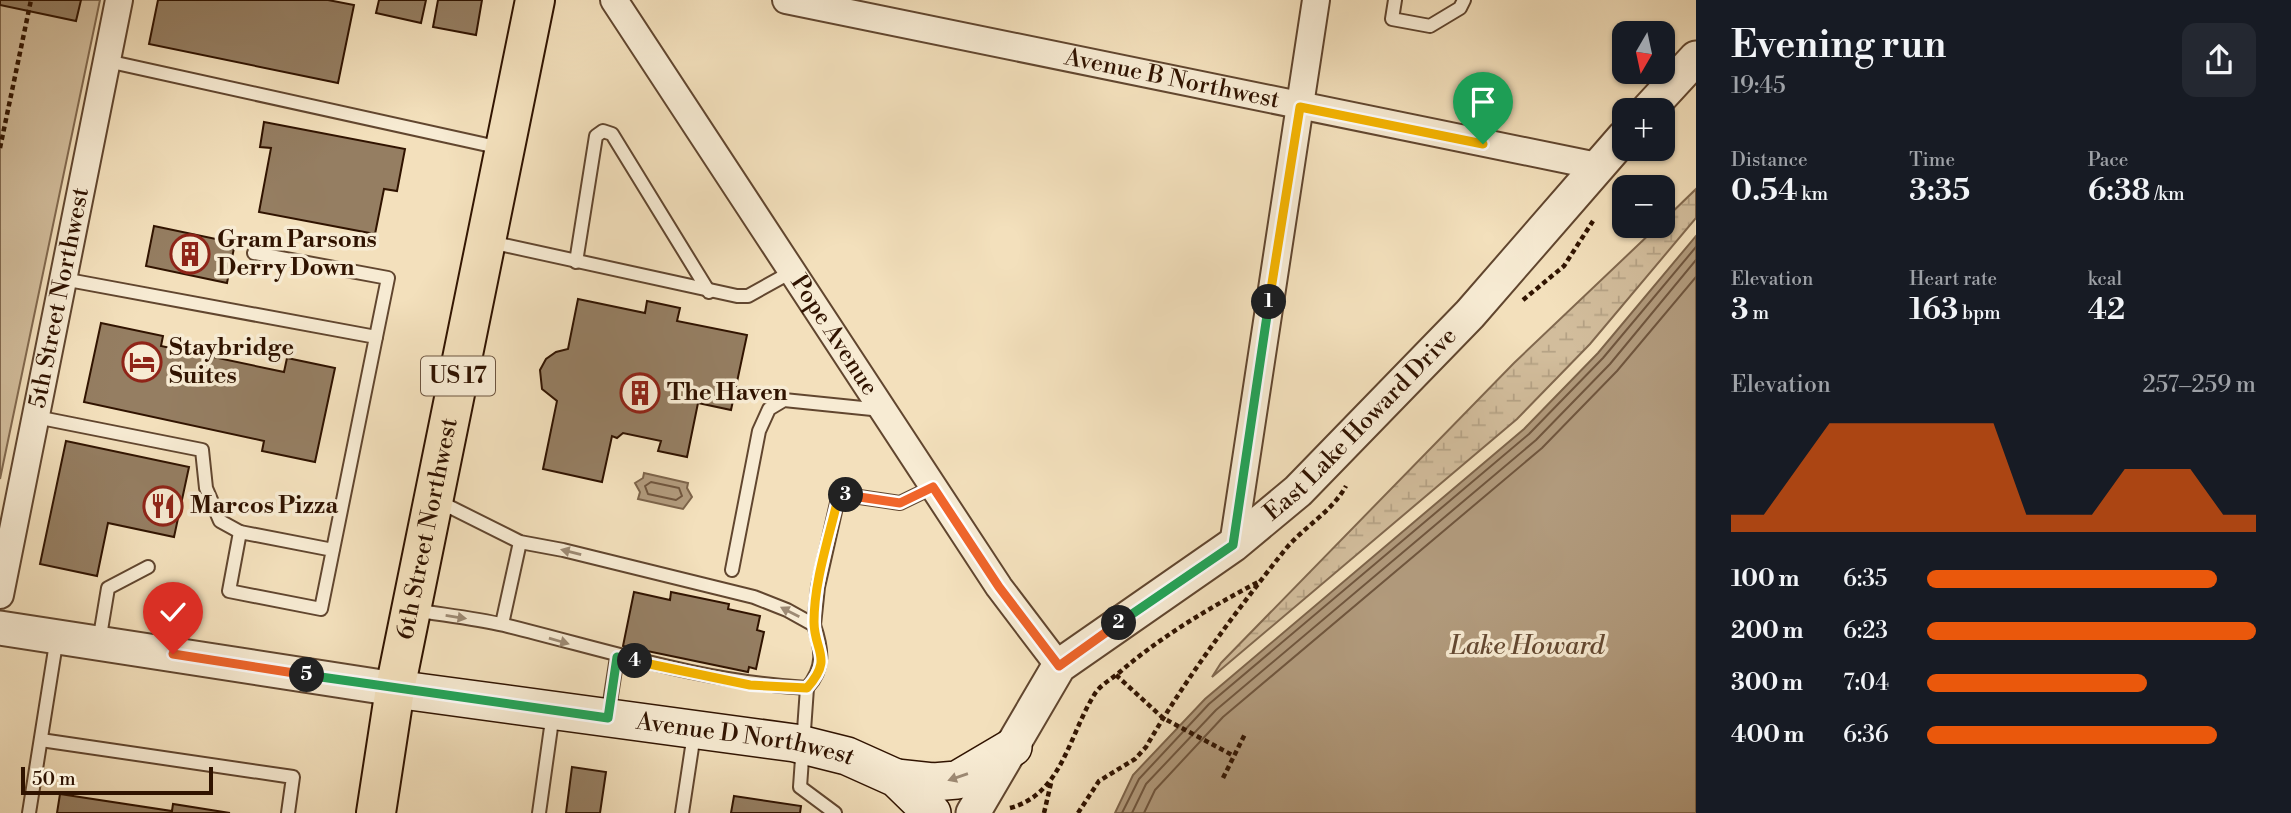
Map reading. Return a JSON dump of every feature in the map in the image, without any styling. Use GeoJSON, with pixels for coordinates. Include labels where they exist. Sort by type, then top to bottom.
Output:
{"type":"FeatureCollection","features":[{"type":"Feature","properties":{"kind":"highway","name":"6th Street Northwest"},"geometry":{"type":"LineString","coordinates":[[376,813],[395,689],[536,0]]}},
{"type":"Feature","properties":{"kind":"main road","name":"Avenue D Northwest"},"geometry":{"type":"LineString","coordinates":[[395,689],[805,746],[846,756],[896,778],[932,813]]}},
{"type":"Feature","properties":{"kind":"main road"},"geometry":{"type":"LineString","coordinates":[[896,778],[933,782],[957,780],[1013,747]]}},
{"type":"Feature","properties":{"kind":"street","name":"5th Street Northwest"},"geometry":{"type":"LineString","coordinates":[[0,595],[119,0]]}},
{"type":"Feature","properties":{"kind":"street","name":"Pope Avenue"},"geometry":{"type":"LineString","coordinates":[[614,0],[999,587],[1059,666]]}},
{"type":"Feature","properties":{"kind":"street","name":"Avenue B Northwest"},"geometry":{"type":"LineString","coordinates":[[786,0],[1597,166]]}},
{"type":"Feature","properties":{"kind":"street"},"geometry":{"type":"LineString","coordinates":[[1233,545],[1316,0]]}},
{"type":"Feature","properties":{"kind":"street"},"geometry":{"type":"LineString","coordinates":[[1659,98],[1696,58]]}},
{"type":"Feature","properties":{"kind":"street","name":"East Lake Howard Drive"},"geometry":{"type":"LineString","coordinates":[[973,813],[1059,666],[1233,545],[1298,491],[1469,314],[1612,150]]}},
{"type":"Feature","properties":{"kind":"street","name":"Avenue D Northwest"},"geometry":{"type":"LineString","coordinates":[[0,628],[395,689]]}},
{"type":"Feature","properties":{"kind":"lane"},"geometry":{"type":"LineString","coordinates":[[1395,0],[1392,19],[1430,26],[1460,8],[1464,0]]}},
{"type":"Feature","properties":{"kind":"lane"},"geometry":{"type":"LineString","coordinates":[[107,61],[505,149]]}},
{"type":"Feature","properties":{"kind":"lane"},"geometry":{"type":"LineString","coordinates":[[576,262],[596,136],[603,131],[612,134],[709,292]]}},
{"type":"Feature","properties":{"kind":"lane"},"geometry":{"type":"LineString","coordinates":[[486,241],[709,292],[748,296],[793,271]]}},
{"type":"Feature","properties":{"kind":"lane"},"geometry":{"type":"LineString","coordinates":[[240,532],[229,591],[321,609],[388,278],[254,253]]}},
{"type":"Feature","properties":{"kind":"lane"},"geometry":{"type":"LineString","coordinates":[[63,279],[376,337]]}},
{"type":"Feature","properties":{"kind":"lane"},"geometry":{"type":"LineString","coordinates":[[732,570],[759,431],[769,409],[784,400],[883,410]]}},
{"type":"Feature","properties":{"kind":"lane"},"geometry":{"type":"LineString","coordinates":[[36,416],[202,450],[206,488],[220,521],[240,532],[333,550]]}},
{"type":"Feature","properties":{"kind":"lane"},"geometry":{"type":"LineString","coordinates":[[835,813],[800,787],[807,688],[818,675],[820,663],[821,645],[814,625],[818,587],[839,494],[878,502],[900,503],[933,487]]}},
{"type":"Feature","properties":{"kind":"lane"},"geometry":{"type":"LineString","coordinates":[[433,498],[520,542],[754,597],[787,610],[814,625]]}},
{"type":"Feature","properties":{"kind":"lane"},"geometry":{"type":"LineString","coordinates":[[502,624],[520,542]]}},
{"type":"Feature","properties":{"kind":"lane"},"geometry":{"type":"LineString","coordinates":[[99,643],[108,588],[148,567]]}},
{"type":"Feature","properties":{"kind":"lane"},"geometry":{"type":"LineString","coordinates":[[411,609],[502,624],[617,657],[750,685],[807,688]]}},
{"type":"Feature","properties":{"kind":"lane"},"geometry":{"type":"LineString","coordinates":[[29,813],[57,637]]}},
{"type":"Feature","properties":{"kind":"lane"},"geometry":{"type":"LineString","coordinates":[[608,718],[617,657]]}},
{"type":"Feature","properties":{"kind":"lane"},"geometry":{"type":"LineString","coordinates":[[539,813],[554,710]]}},
{"type":"Feature","properties":{"kind":"lane"},"geometry":{"type":"LineString","coordinates":[[682,813],[695,729]]}},
{"type":"Feature","properties":{"kind":"lane"},"geometry":{"type":"LineString","coordinates":[[41,740],[293,777],[288,813]]}},
{"type":"Feature","properties":{"kind":"path"},"geometry":{"type":"LineString","coordinates":[[0,149],[32,0]]}},
{"type":"Feature","properties":{"kind":"path"},"geometry":{"type":"LineString","coordinates":[[1515,308],[1564,266],[1594,220]]}},
{"type":"Feature","properties":{"kind":"path"},"geometry":{"type":"LineString","coordinates":[[1077,813],[1098,781],[1135,759],[1146,747],[1215,638],[1285,549],[1336,503],[1351,478]]}},
{"type":"Feature","properties":{"kind":"path"},"geometry":{"type":"LineString","coordinates":[[1044,813],[1052,782],[1097,691],[1209,608],[1263,580]]}},
{"type":"Feature","properties":{"kind":"path"},"geometry":{"type":"LineString","coordinates":[[1116,676],[1163,718],[1234,756]]}},
{"type":"Feature","properties":{"kind":"path"},"geometry":{"type":"LineString","coordinates":[[1223,778],[1245,734]]}},
{"type":"Feature","properties":{"kind":"path"},"geometry":{"type":"LineString","coordinates":[[1010,808],[1029,803],[1052,782]]}},
{"type":"Feature","properties":{"kind":"green space"},"geometry":{"type":"Polygon","coordinates":[[[0,0],[100,0],[0,479],[0,0]]]}},
{"type":"Feature","properties":{"kind":"green space"},"geometry":{"type":"Polygon","coordinates":[[[1696,189],[1696,218],[1590,344],[1517,419],[1212,677],[1221,663],[1514,363],[1645,238],[1675,238],[1675,209],[1696,189]]]}},
{"type":"Feature","properties":{"kind":"water","name":"Lake Howard"},"geometry":{"type":"Polygon","coordinates":[[[1696,236],[1696,813],[1115,813],[1133,775],[1205,699],[1524,429],[1598,353],[1696,236]]]}},
{"type":"Feature","properties":{"kind":"water"},"geometry":{"type":"Polygon","coordinates":[[[644,473],[688,483],[687,488],[692,497],[683,509],[638,499],[640,492],[635,483],[643,478],[644,473]]]}},
{"type":"Feature","properties":{"kind":"building"},"geometry":{"type":"Polygon","coordinates":[[[0,0],[81,0],[76,21],[0,5],[0,0]]]}},
{"type":"Feature","properties":{"kind":"building"},"geometry":{"type":"Polygon","coordinates":[[[158,0],[328,0],[354,5],[338,83],[149,44],[158,0]]]}},
{"type":"Feature","properties":{"kind":"building"},"geometry":{"type":"Polygon","coordinates":[[[379,0],[426,0],[421,23],[376,13],[379,0]]]}},
{"type":"Feature","properties":{"kind":"building"},"geometry":{"type":"Polygon","coordinates":[[[438,0],[482,0],[476,35],[433,27],[438,0]]]}},
{"type":"Feature","properties":{"kind":"building"},"geometry":{"type":"Polygon","coordinates":[[[264,122],[405,149],[397,191],[384,189],[375,234],[259,212],[271,148],[260,147],[264,122]]]}},
{"type":"Feature","properties":{"kind":"building","name":"Gram Parsons Derry Down"},"geometry":{"type":"Polygon","coordinates":[[[154,226],[235,243],[227,283],[146,266],[154,226]]]}},
{"type":"Feature","properties":{"kind":"building","name":"The Haven"},"geometry":{"type":"Polygon","coordinates":[[[578,299],[645,313],[647,301],[680,308],[677,321],[747,335],[731,410],[698,403],[687,457],[658,451],[661,441],[623,433],[617,438],[612,436],[602,482],[543,469],[557,401],[542,389],[540,370],[546,359],[556,352],[568,349],[578,299]]]}},
{"type":"Feature","properties":{"kind":"building"},"geometry":{"type":"Polygon","coordinates":[[[101,323],[163,336],[161,346],[284,372],[287,358],[335,368],[315,462],[262,451],[264,441],[84,402],[101,323]]]}},
{"type":"Feature","properties":{"kind":"building"},"geometry":{"type":"Polygon","coordinates":[[[66,441],[189,467],[174,537],[108,523],[97,576],[40,564],[66,441]]]}},
{"type":"Feature","properties":{"kind":"building"},"geometry":{"type":"Polygon","coordinates":[[[634,592],[670,600],[671,592],[729,604],[728,609],[760,616],[757,630],[764,632],[756,669],[749,667],[748,672],[623,646],[634,592]]]}},
{"type":"Feature","properties":{"kind":"building"},"geometry":{"type":"Polygon","coordinates":[[[572,767],[606,772],[600,813],[566,813],[572,767]]]}},
{"type":"Feature","properties":{"kind":"building"},"geometry":{"type":"Polygon","coordinates":[[[60,794],[172,811],[173,804],[230,813],[57,813],[60,794]]]}},
{"type":"Feature","properties":{"kind":"building"},"geometry":{"type":"Polygon","coordinates":[[[734,796],[801,806],[800,813],[731,813],[734,796]]]}},
{"type":"Feature","properties":{"kind":"place","name":"Gram Parsons Derry Down"},"geometry":{"type":"Point","coordinates":[190,254]}},
{"type":"Feature","properties":{"kind":"place","name":"Staybridge Suites"},"geometry":{"type":"Point","coordinates":[142,362]}},
{"type":"Feature","properties":{"kind":"place","name":"The Haven"},"geometry":{"type":"Point","coordinates":[640,393]}},
{"type":"Feature","properties":{"kind":"place","name":"Marcos Pizza"},"geometry":{"type":"Point","coordinates":[163,506]}},
{"type":"Feature","properties":{"kind":"route"},"geometry":{"type":"LineString","coordinates":[[173,654],[395,689],[608,718],[617,657],[750,685],[807,688],[818,675],[820,663],[821,645],[814,625],[818,587],[839,494],[878,502],[900,503],[933,487],[999,587],[1059,666],[1233,545],[1300,107],[1483,144]]}}]}
